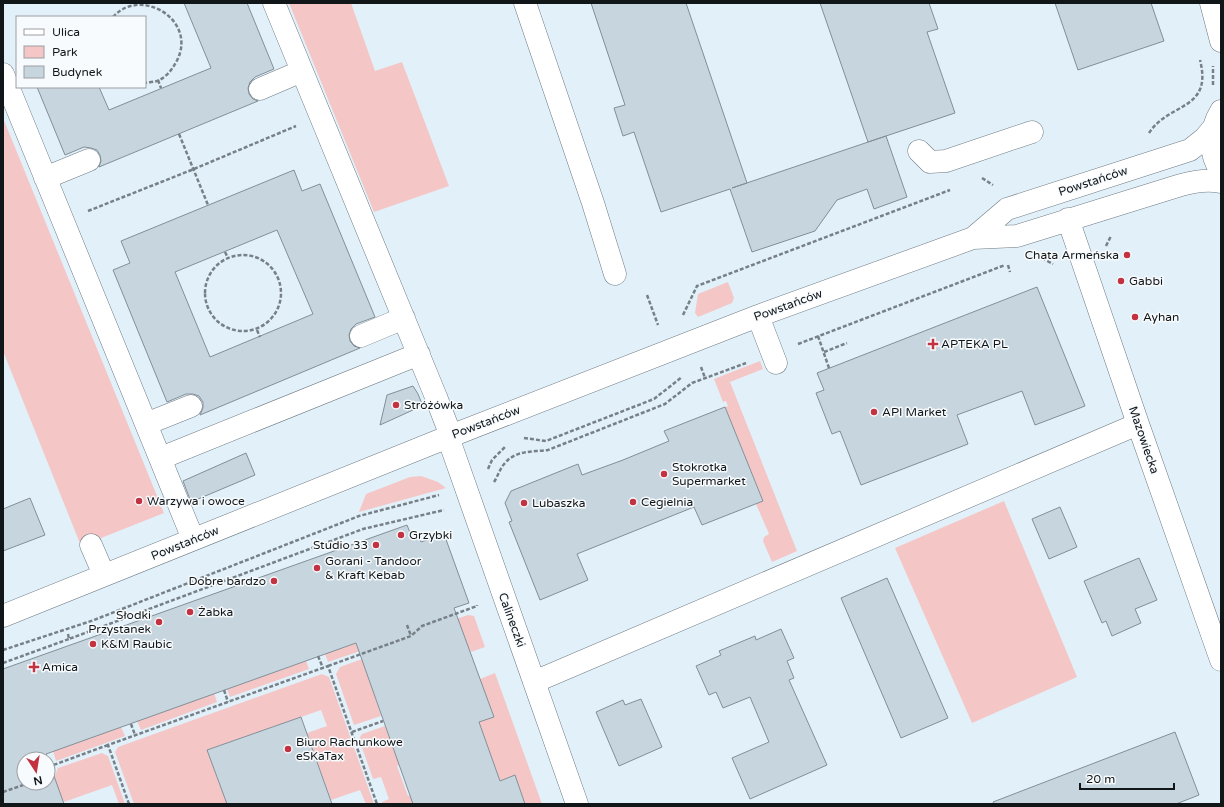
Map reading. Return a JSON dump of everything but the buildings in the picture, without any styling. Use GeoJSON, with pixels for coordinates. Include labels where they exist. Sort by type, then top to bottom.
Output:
{"type":"FeatureCollection","features":[{"type":"Feature","properties":{"kind":"street","name":"Calineczki"},"geometry":{"type":"LineString","coordinates":[[274,3],[436,397],[577,804]]}},
{"type":"Feature","properties":{"kind":"street"},"geometry":{"type":"LineString","coordinates":[[525,3],[593,203],[615,274]]}},
{"type":"Feature","properties":{"kind":"street"},"geometry":{"type":"LineString","coordinates":[[1211,3],[1221,42]]}},
{"type":"Feature","properties":{"kind":"street"},"geometry":{"type":"LineString","coordinates":[[260,89],[302,71]]}},
{"type":"Feature","properties":{"kind":"street"},"geometry":{"type":"LineString","coordinates":[[3,74],[193,539]]}},
{"type":"Feature","properties":{"kind":"street"},"geometry":{"type":"LineString","coordinates":[[1217,119],[1212,137],[1212,148],[1214,158],[1221,171]]}},
{"type":"Feature","properties":{"kind":"street","name":"Powstańców"},"geometry":{"type":"LineString","coordinates":[[973,238],[1007,209],[1190,150],[1205,138],[1217,119]]}},
{"type":"Feature","properties":{"kind":"street"},"geometry":{"type":"LineString","coordinates":[[919,151],[930,162],[946,161],[1032,132]]}},
{"type":"Feature","properties":{"kind":"street"},"geometry":{"type":"LineString","coordinates":[[46,178],[90,160]]}},
{"type":"Feature","properties":{"kind":"street","name":"Powstańców"},"geometry":{"type":"LineString","coordinates":[[3,616],[449,437],[758,316],[973,238],[1018,236],[1181,184],[1199,180],[1221,182]]}},
{"type":"Feature","properties":{"kind":"street","name":"Mazowiecka"},"geometry":{"type":"LineString","coordinates":[[1068,219],[1221,660]]}},
{"type":"Feature","properties":{"kind":"street"},"geometry":{"type":"LineString","coordinates":[[758,316],[776,363]]}},
{"type":"Feature","properties":{"kind":"street"},"geometry":{"type":"LineString","coordinates":[[361,336],[404,318]]}},
{"type":"Feature","properties":{"kind":"street"},"geometry":{"type":"LineString","coordinates":[[161,458],[419,354]]}},
{"type":"Feature","properties":{"kind":"street"},"geometry":{"type":"LineString","coordinates":[[146,424],[190,406]]}},
{"type":"Feature","properties":{"kind":"street"},"geometry":{"type":"LineString","coordinates":[[534,682],[1138,424]]}},
{"type":"Feature","properties":{"kind":"street"},"geometry":{"type":"LineString","coordinates":[[91,545],[104,575]]}},
{"type":"Feature","properties":{"kind":"path"},"geometry":{"type":"LineString","coordinates":[[114,16],[123,7],[139,4],[154,6],[168,14],[178,27],[181,42],[179,58],[171,71],[158,80],[146,83]]}},
{"type":"Feature","properties":{"kind":"path"},"geometry":{"type":"LineString","coordinates":[[1149,134],[1155,124],[1183,108],[1193,100],[1202,84],[1203,72],[1199,58]]}},
{"type":"Feature","properties":{"kind":"path"},"geometry":{"type":"LineString","coordinates":[[158,80],[161,88]]}},
{"type":"Feature","properties":{"kind":"path"},"geometry":{"type":"LineString","coordinates":[[64,221],[321,116]]}},
{"type":"Feature","properties":{"kind":"path"},"geometry":{"type":"LineString","coordinates":[[179,134],[208,205]]}},
{"type":"Feature","properties":{"kind":"path"},"geometry":{"type":"LineString","coordinates":[[981,177],[994,185]]}},
{"type":"Feature","properties":{"kind":"path"},"geometry":{"type":"LineString","coordinates":[[682,316],[697,286],[953,188]]}},
{"type":"Feature","properties":{"kind":"path"},"geometry":{"type":"LineString","coordinates":[[225,252],[228,258]]}},
{"type":"Feature","properties":{"kind":"path"},"geometry":{"type":"LineString","coordinates":[[243,255],[258,257],[271,266],[279,279],[282,294],[279,309],[270,322],[257,330],[240,332],[224,327],[211,316],[205,300],[206,283],[214,268],[228,258],[243,255]]}},
{"type":"Feature","properties":{"kind":"path"},"geometry":{"type":"LineString","coordinates":[[1008,264],[1010,272]]}},
{"type":"Feature","properties":{"kind":"path"},"geometry":{"type":"LineString","coordinates":[[647,295],[658,326],[664,323]]}},
{"type":"Feature","properties":{"kind":"path"},"geometry":{"type":"LineString","coordinates":[[257,330],[260,337]]}},
{"type":"Feature","properties":{"kind":"path"},"geometry":{"type":"LineString","coordinates":[[818,336],[829,368]]}},
{"type":"Feature","properties":{"kind":"path"},"geometry":{"type":"LineString","coordinates":[[824,352],[847,343]]}},
{"type":"Feature","properties":{"kind":"path"},"geometry":{"type":"LineString","coordinates":[[694,370],[701,367]]}},
{"type":"Feature","properties":{"kind":"path"},"geometry":{"type":"LineString","coordinates":[[521,438],[546,441],[654,399],[687,373]]}},
{"type":"Feature","properties":{"kind":"path"},"geometry":{"type":"LineString","coordinates":[[486,473],[492,460],[501,449],[510,442]]}},
{"type":"Feature","properties":{"kind":"path"},"geometry":{"type":"LineString","coordinates":[[3,650],[94,620],[358,516],[445,493]]}},
{"type":"Feature","properties":{"kind":"path"},"geometry":{"type":"LineString","coordinates":[[3,663],[363,529],[443,510],[446,518]]}},
{"type":"Feature","properties":{"kind":"path"},"geometry":{"type":"LineString","coordinates":[[56,764],[411,636],[422,626],[477,606],[475,599]]}},
{"type":"Feature","properties":{"kind":"path"},"geometry":{"type":"LineString","coordinates":[[407,625],[411,636]]}},
{"type":"Feature","properties":{"kind":"path"},"geometry":{"type":"LineString","coordinates":[[68,634],[69,639]]}},
{"type":"Feature","properties":{"kind":"path"},"geometry":{"type":"LineString","coordinates":[[318,656],[323,668]]}},
{"type":"Feature","properties":{"kind":"path"},"geometry":{"type":"LineString","coordinates":[[328,666],[377,804]]}},
{"type":"Feature","properties":{"kind":"path"},"geometry":{"type":"LineString","coordinates":[[224,690],[228,702]]}},
{"type":"Feature","properties":{"kind":"path"},"geometry":{"type":"LineString","coordinates":[[352,732],[383,721]]}},
{"type":"Feature","properties":{"kind":"path"},"geometry":{"type":"LineString","coordinates":[[131,724],[135,735]]}},
{"type":"Feature","properties":{"kind":"path"},"geometry":{"type":"LineString","coordinates":[[108,745],[129,804]]}},
{"type":"Feature","properties":{"kind":"path"},"geometry":{"type":"LineString","coordinates":[[3,792],[16,787]]}},
{"type":"Feature","properties":{"kind":"green space"},"geometry":{"type":"Polygon","coordinates":[[[289,3],[351,3],[375,71],[402,62],[449,186],[374,212],[289,3]]]}},
{"type":"Feature","properties":{"kind":"green space"},"geometry":{"type":"Polygon","coordinates":[[[3,118],[164,513],[81,546],[3,351],[3,118]]]}},
{"type":"Feature","properties":{"kind":"green space"},"geometry":{"type":"Polygon","coordinates":[[[728,282],[734,298],[732,303],[698,317],[695,313],[698,294],[728,282]]]}},
{"type":"Feature","properties":{"kind":"green space"},"geometry":{"type":"Polygon","coordinates":[[[760,361],[763,369],[730,382],[797,551],[772,562],[763,541],[764,537],[769,534],[756,504],[763,500],[725,407],[728,406],[726,401],[723,402],[714,379],[760,361]]]}},
{"type":"Feature","properties":{"kind":"green space"},"geometry":{"type":"Polygon","coordinates":[[[421,476],[438,482],[446,488],[359,512],[366,494],[410,477],[421,476]]]}},
{"type":"Feature","properties":{"kind":"green space"},"geometry":{"type":"Polygon","coordinates":[[[1004,501],[1077,677],[972,723],[895,548],[1004,501]]]}},
{"type":"Feature","properties":{"kind":"green space"},"geometry":{"type":"Polygon","coordinates":[[[468,615],[474,616],[485,647],[471,652],[470,650],[371,685],[381,716],[354,725],[336,674],[340,667],[412,641],[424,630],[468,615]]]}},
{"type":"Feature","properties":{"kind":"green space"},"geometry":{"type":"Polygon","coordinates":[[[397,628],[401,637],[328,662],[325,654],[397,628]]]}},
{"type":"Feature","properties":{"kind":"green space"},"geometry":{"type":"Polygon","coordinates":[[[306,661],[309,669],[230,697],[227,689],[306,661]]]}},
{"type":"Feature","properties":{"kind":"green space"},"geometry":{"type":"Polygon","coordinates":[[[495,673],[542,804],[525,804],[515,776],[500,781],[479,722],[494,717],[480,679],[495,673]]]}},
{"type":"Feature","properties":{"kind":"green space"},"geometry":{"type":"Polygon","coordinates":[[[322,674],[329,677],[374,804],[366,804],[360,790],[331,800],[307,733],[327,726],[321,710],[207,750],[227,804],[134,804],[115,752],[118,747],[322,674]]]}},
{"type":"Feature","properties":{"kind":"green space"},"geometry":{"type":"Polygon","coordinates":[[[214,693],[217,702],[141,730],[137,721],[214,693]]]}},
{"type":"Feature","properties":{"kind":"green space"},"geometry":{"type":"Polygon","coordinates":[[[385,726],[398,761],[432,748],[433,753],[397,766],[408,796],[444,783],[447,790],[408,804],[382,804],[382,802],[389,799],[381,777],[373,779],[359,739],[362,734],[385,726]]]}},
{"type":"Feature","properties":{"kind":"green space"},"geometry":{"type":"Polygon","coordinates":[[[121,727],[125,736],[56,761],[56,751],[53,751],[121,727]]]}},
{"type":"Feature","properties":{"kind":"green space"},"geometry":{"type":"Polygon","coordinates":[[[102,753],[108,756],[125,804],[119,804],[112,785],[64,802],[61,796],[39,804],[3,797],[22,791],[56,791],[56,773],[58,768],[102,753]]]}},
{"type":"Feature","properties":{"kind":"place","name":"Chata Armeńska"},"geometry":{"type":"Point","coordinates":[1127,255]}},
{"type":"Feature","properties":{"kind":"place","name":"Gabbi"},"geometry":{"type":"Point","coordinates":[1121,281]}},
{"type":"Feature","properties":{"kind":"place","name":"Ayhan"},"geometry":{"type":"Point","coordinates":[1135,317]}},
{"type":"Feature","properties":{"kind":"place","name":"APTEKA PL"},"geometry":{"type":"Point","coordinates":[933,344]}},
{"type":"Feature","properties":{"kind":"place","name":"Stróżówka"},"geometry":{"type":"Point","coordinates":[396,405]}},
{"type":"Feature","properties":{"kind":"place","name":"API Market"},"geometry":{"type":"Point","coordinates":[874,412]}},
{"type":"Feature","properties":{"kind":"place","name":"Stokrotka Supermarket"},"geometry":{"type":"Point","coordinates":[664,474]}},
{"type":"Feature","properties":{"kind":"place","name":"Warzywa i owoce"},"geometry":{"type":"Point","coordinates":[139,501]}},
{"type":"Feature","properties":{"kind":"place","name":"Cegielnia"},"geometry":{"type":"Point","coordinates":[633,502]}},
{"type":"Feature","properties":{"kind":"place","name":"Lubaszka"},"geometry":{"type":"Point","coordinates":[524,503]}},
{"type":"Feature","properties":{"kind":"place","name":"Grzybki"},"geometry":{"type":"Point","coordinates":[401,535]}},
{"type":"Feature","properties":{"kind":"place","name":"Studio 33"},"geometry":{"type":"Point","coordinates":[376,545]}},
{"type":"Feature","properties":{"kind":"place","name":"Gorani - Tandoor & Kraft Kebab"},"geometry":{"type":"Point","coordinates":[317,568]}},
{"type":"Feature","properties":{"kind":"place","name":"Dobre bardzo"},"geometry":{"type":"Point","coordinates":[274,581]}},
{"type":"Feature","properties":{"kind":"place","name":"Żabka"},"geometry":{"type":"Point","coordinates":[190,612]}},
{"type":"Feature","properties":{"kind":"place","name":"Słodki Przystanek"},"geometry":{"type":"Point","coordinates":[159,622]}},
{"type":"Feature","properties":{"kind":"place","name":"K&M Raubic"},"geometry":{"type":"Point","coordinates":[93,644]}},
{"type":"Feature","properties":{"kind":"place","name":"Amica"},"geometry":{"type":"Point","coordinates":[34,667]}},
{"type":"Feature","properties":{"kind":"place","name":"Biuro Rachunkowe eSKaTax"},"geometry":{"type":"Point","coordinates":[288,749]}}]}
